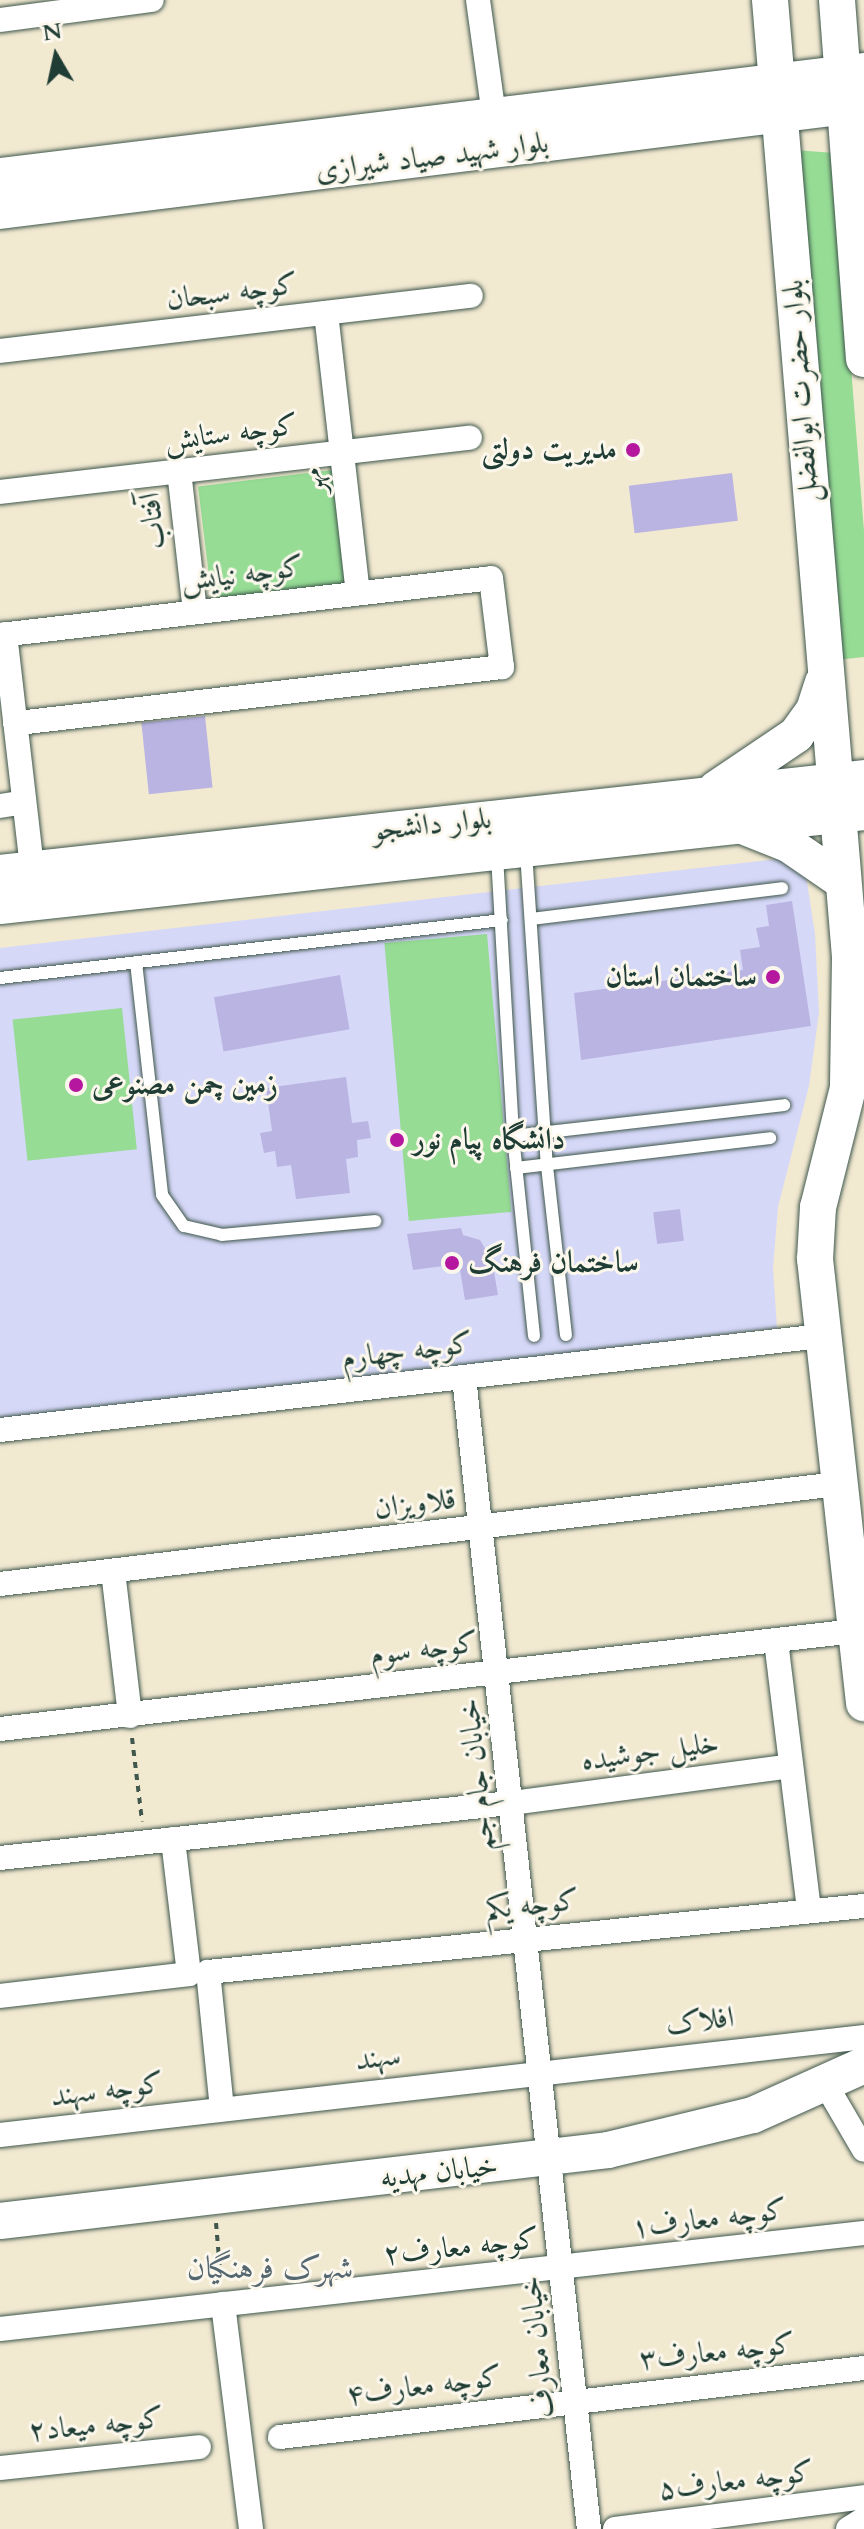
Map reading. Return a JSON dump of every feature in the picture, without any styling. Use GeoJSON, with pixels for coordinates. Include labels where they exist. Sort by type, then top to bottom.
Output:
{"type":"FeatureCollection","features":[{"type":"Feature","properties":{"kind":"main road","name":"بلوار حضرت ابوالفضل"},"geometry":{"type":"LineString","coordinates":[[770,0],[824,680],[849,796],[842,881],[850,957],[848,1088],[818,1207],[821,1336],[864,1703]]}},
{"type":"Feature","properties":{"kind":"main road"},"geometry":{"type":"LineString","coordinates":[[837,0],[853,89],[864,359]]}},
{"type":"Feature","properties":{"kind":"main road","name":"بلوار شهید صیاد شیرازی"},"geometry":{"type":"LineString","coordinates":[[0,211],[853,89]]}},
{"type":"Feature","properties":{"kind":"main road","name":"بلوار شهید صیاد شیرازی"},"geometry":{"type":"LineString","coordinates":[[0,176],[494,116],[778,98]]}},
{"type":"Feature","properties":{"kind":"main road"},"geometry":{"type":"LineString","coordinates":[[706,795],[796,735],[814,710],[824,680]]}},
{"type":"Feature","properties":{"kind":"main road","name":"بلوار دانشجو"},"geometry":{"type":"LineString","coordinates":[[16,871],[706,795],[849,796]]}},
{"type":"Feature","properties":{"kind":"main road","name":"بلوار دانشجو"},"geometry":{"type":"LineString","coordinates":[[0,906],[740,826],[849,796]]}},
{"type":"Feature","properties":{"kind":"main road"},"geometry":{"type":"LineString","coordinates":[[740,826],[788,844],[842,881]]}},
{"type":"Feature","properties":{"kind":"main road","name":"خیابان مهدیه"},"geometry":{"type":"LineString","coordinates":[[0,2221],[551,2159],[697,2131],[826,2085],[864,2065]]}},
{"type":"Feature","properties":{"kind":"street"},"geometry":{"type":"LineString","coordinates":[[0,20],[152,0]]}},
{"type":"Feature","properties":{"kind":"street"},"geometry":{"type":"LineString","coordinates":[[478,0],[494,116]]}},
{"type":"Feature","properties":{"kind":"street","name":"کوچه سبحان"},"geometry":{"type":"LineString","coordinates":[[0,351],[471,296]]}},
{"type":"Feature","properties":{"kind":"street","name":"مهر"},"geometry":{"type":"LineString","coordinates":[[326,313],[358,593]]}},
{"type":"Feature","properties":{"kind":"street","name":"کوچه ستایش"},"geometry":{"type":"LineString","coordinates":[[0,492],[470,438]]}},
{"type":"Feature","properties":{"kind":"street","name":"آفتاب"},"geometry":{"type":"LineString","coordinates":[[179,471],[195,612]]}},
{"type":"Feature","properties":{"kind":"street","name":"كوچه نيايش"},"geometry":{"type":"LineString","coordinates":[[2,634],[491,578],[502,667],[15,723]]}},
{"type":"Feature","properties":{"kind":"street"},"geometry":{"type":"LineString","coordinates":[[2,634],[15,723],[12,804],[16,871]]}},
{"type":"Feature","properties":{"kind":"street","name":"کوچه چهارم"},"geometry":{"type":"LineString","coordinates":[[0,1430],[821,1336]]}},
{"type":"Feature","properties":{"kind":"street","name":"خیابان جام جم"},"geometry":{"type":"LineString","coordinates":[[464,1377],[497,1673],[515,1803],[542,2070]]}},
{"type":"Feature","properties":{"kind":"street","name":"قلاویزان"},"geometry":{"type":"LineString","coordinates":[[0,1584],[481,1529],[837,1484]]}},
{"type":"Feature","properties":{"kind":"street"},"geometry":{"type":"LineString","coordinates":[[113,1571],[130,1716]]}},
{"type":"Feature","properties":{"kind":"street","name":"کوچه سوم"},"geometry":{"type":"LineString","coordinates":[[0,1729],[855,1631]]}},
{"type":"Feature","properties":{"kind":"street"},"geometry":{"type":"LineString","coordinates":[[776,1641],[809,1910]]}},
{"type":"Feature","properties":{"kind":"street","name":"خلیل جوشیده"},"geometry":{"type":"LineString","coordinates":[[0,1858],[515,1803],[791,1766]]}},
{"type":"Feature","properties":{"kind":"street"},"geometry":{"type":"LineString","coordinates":[[173,1839],[222,2109]]}},
{"type":"Feature","properties":{"kind":"street","name":"کوچه یکم"},"geometry":{"type":"LineString","coordinates":[[0,1996],[527,1937],[864,1906]]}},
{"type":"Feature","properties":{"kind":"street","name":"افلاک"},"geometry":{"type":"LineString","coordinates":[[542,2070],[864,2037]]}},
{"type":"Feature","properties":{"kind":"street","name":"سهند"},"geometry":{"type":"LineString","coordinates":[[222,2109],[542,2070]]}},
{"type":"Feature","properties":{"kind":"street","name":"خیابان معارف"},"geometry":{"type":"LineString","coordinates":[[542,2070],[589,2529]]}},
{"type":"Feature","properties":{"kind":"street"},"geometry":{"type":"LineString","coordinates":[[826,2085],[864,2150]]}},
{"type":"Feature","properties":{"kind":"street","name":"کوچه سهند"},"geometry":{"type":"LineString","coordinates":[[0,2135],[222,2109]]}},
{"type":"Feature","properties":{"kind":"street","name":"کوچه معارف۱"},"geometry":{"type":"LineString","coordinates":[[562,2269],[864,2233]]}},
{"type":"Feature","properties":{"kind":"street","name":"کوچه معارف۲"},"geometry":{"type":"LineString","coordinates":[[0,2329],[562,2269]]}},
{"type":"Feature","properties":{"kind":"street"},"geometry":{"type":"LineString","coordinates":[[223,2304],[251,2529]]}},
{"type":"Feature","properties":{"kind":"street","name":"کوچه معارف۳"},"geometry":{"type":"LineString","coordinates":[[576,2399],[864,2368]]}},
{"type":"Feature","properties":{"kind":"street","name":"کوچه معارف۴"},"geometry":{"type":"LineString","coordinates":[[280,2437],[576,2399]]}},
{"type":"Feature","properties":{"kind":"street","name":"کوچه میعاد۲"},"geometry":{"type":"LineString","coordinates":[[0,2468],[199,2447]]}},
{"type":"Feature","properties":{"kind":"street","name":"کوچه معارف۵"},"geometry":{"type":"LineString","coordinates":[[615,2529],[864,2497]]}},
{"type":"Feature","properties":{"kind":"street"},"geometry":{"type":"LineString","coordinates":[[848,2529],[864,2519]]}},
{"type":"Feature","properties":{"kind":"lane"},"geometry":{"type":"LineString","coordinates":[[511,851],[531,919],[549,1132],[547,1166],[566,1335]]}},
{"type":"Feature","properties":{"kind":"lane"},"geometry":{"type":"LineString","coordinates":[[511,851],[502,920],[513,1136],[534,1336]]}},
{"type":"Feature","properties":{"kind":"lane"},"geometry":{"type":"LineString","coordinates":[[531,919],[782,888]]}},
{"type":"Feature","properties":{"kind":"lane"},"geometry":{"type":"LineString","coordinates":[[0,978],[502,920]]}},
{"type":"Feature","properties":{"kind":"lane"},"geometry":{"type":"LineString","coordinates":[[136,962],[162,1195],[184,1226],[222,1235],[375,1221]]}},
{"type":"Feature","properties":{"kind":"lane"},"geometry":{"type":"LineString","coordinates":[[513,1136],[784,1105]]}},
{"type":"Feature","properties":{"kind":"lane"},"geometry":{"type":"LineString","coordinates":[[516,1168],[770,1138]]}},
{"type":"Feature","properties":{"kind":"path"},"geometry":{"type":"LineString","coordinates":[[130,1716],[144,1843]]}},
{"type":"Feature","properties":{"kind":"path"},"geometry":{"type":"LineString","coordinates":[[214,2197],[223,2304]]}},
{"type":"Feature","properties":{"kind":"shaded area","name":"دانشگاه پیام نور"},"geometry":{"type":"Polygon","coordinates":[[[803,856],[815,934],[819,1012],[809,1086],[778,1207],[773,1268],[777,1328],[0,1421],[0,948],[803,856]]]}},
{"type":"Feature","properties":{"kind":"green space"},"geometry":{"type":"Polygon","coordinates":[[[795,150],[834,153],[864,531],[864,657],[836,660],[795,150]]]}},
{"type":"Feature","properties":{"kind":"green space"},"geometry":{"type":"Polygon","coordinates":[[[332,470],[346,583],[212,600],[198,486],[332,470]]]}},
{"type":"Feature","properties":{"kind":"green space"},"geometry":{"type":"Polygon","coordinates":[[[487,934],[511,1212],[409,1221],[384,943],[487,934]]]}},
{"type":"Feature","properties":{"kind":"green space","name":"زمین چمن مصنوعی"},"geometry":{"type":"Polygon","coordinates":[[[122,1008],[137,1149],[27,1161],[13,1019],[122,1008]]]}},
{"type":"Feature","properties":{"kind":"building"},"geometry":{"type":"Polygon","coordinates":[[[732,473],[738,521],[635,533],[629,486],[732,473]]]}},
{"type":"Feature","properties":{"kind":"building"},"geometry":{"type":"Polygon","coordinates":[[[205,716],[213,788],[149,794],[141,723],[205,716]]]}},
{"type":"Feature","properties":{"kind":"building","name":"ساختمان استان"},"geometry":{"type":"Polygon","coordinates":[[[792,901],[811,1026],[581,1060],[574,993],[743,970],[740,950],[760,947],[756,928],[769,926],[766,905],[792,901]]]}},
{"type":"Feature","properties":{"kind":"building"},"geometry":{"type":"Polygon","coordinates":[[[340,975],[350,1029],[223,1051],[214,997],[340,975]]]}},
{"type":"Feature","properties":{"kind":"building"},"geometry":{"type":"Polygon","coordinates":[[[346,1077],[352,1123],[368,1121],[371,1138],[357,1140],[358,1157],[346,1159],[350,1193],[296,1199],[291,1165],[277,1167],[275,1151],[264,1153],[260,1133],[272,1131],[266,1088],[346,1077]]]}},
{"type":"Feature","properties":{"kind":"building"},"geometry":{"type":"Polygon","coordinates":[[[680,1209],[684,1241],[657,1244],[653,1212],[680,1209]]]}},
{"type":"Feature","properties":{"kind":"building","name":"ساختمان فرهنگ"},"geometry":{"type":"Polygon","coordinates":[[[461,1228],[463,1235],[480,1240],[492,1260],[498,1295],[465,1300],[459,1264],[413,1270],[407,1234],[461,1228]]]}},
{"type":"Feature","properties":{"kind":"place","name":"مدیریت دولتی"},"geometry":{"type":"Point","coordinates":[633,450]}},
{"type":"Feature","properties":{"kind":"place","name":"ساختمان استان"},"geometry":{"type":"Point","coordinates":[773,977]}},
{"type":"Feature","properties":{"kind":"place","name":"زمین چمن مصنوعی"},"geometry":{"type":"Point","coordinates":[76,1085]}},
{"type":"Feature","properties":{"kind":"place","name":"دانشگاه پیام نور"},"geometry":{"type":"Point","coordinates":[397,1140]}},
{"type":"Feature","properties":{"kind":"place","name":"ساختمان فرهنگ"},"geometry":{"type":"Point","coordinates":[452,1263]}},
{"type":"Feature","properties":{"kind":"district","name":"شهرک فرهنگیان"},"geometry":{"type":"Point","coordinates":[270,2268]}}]}
